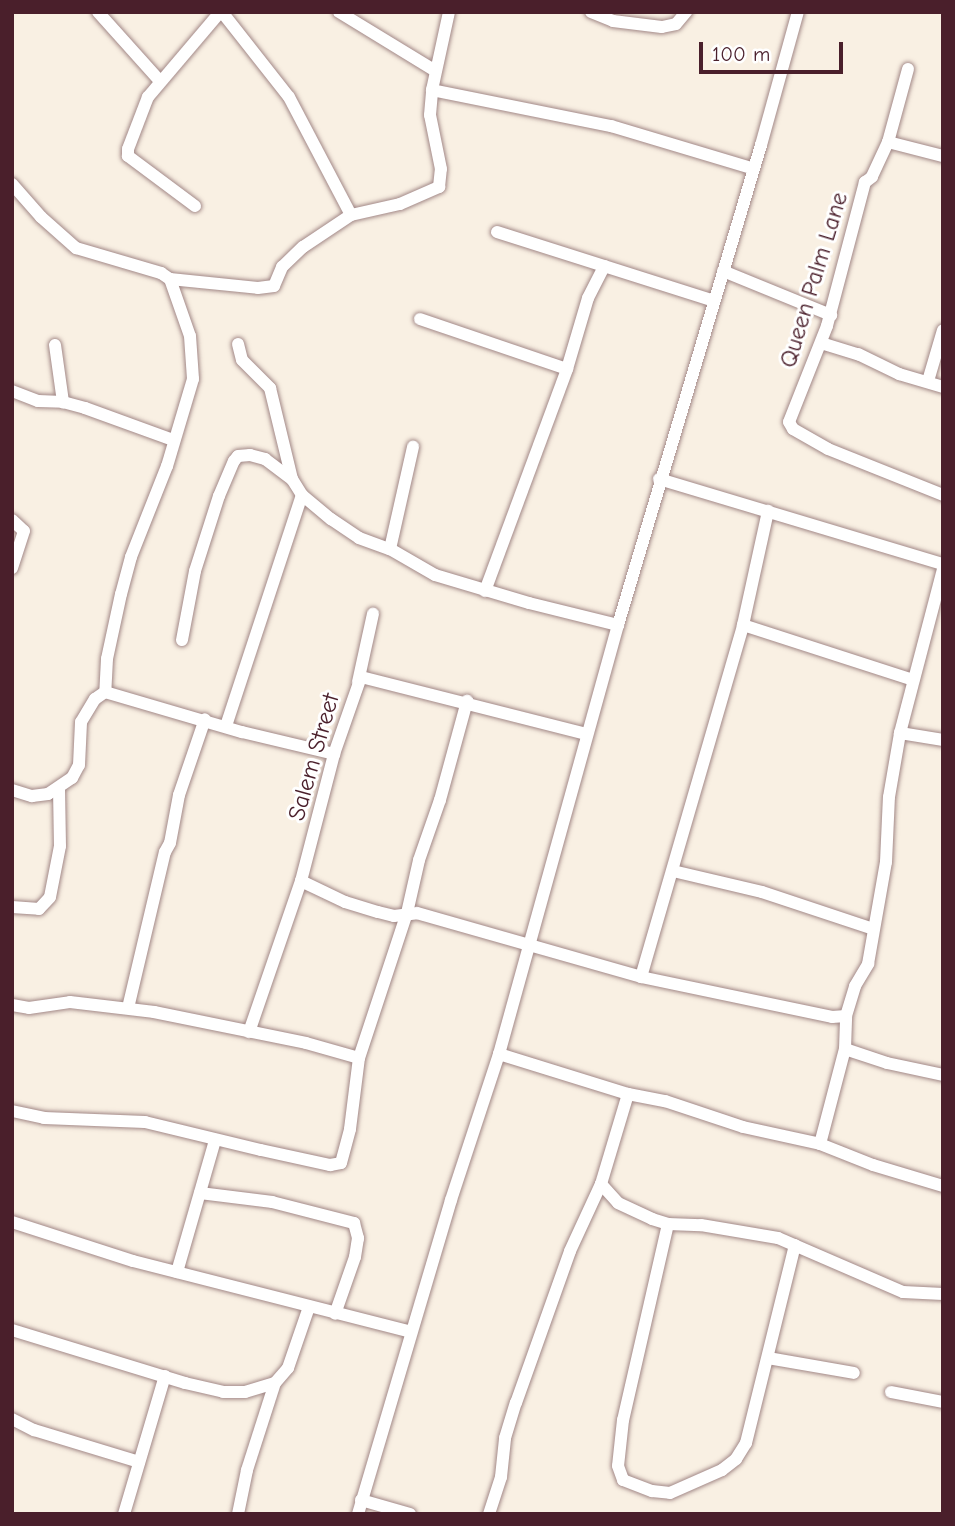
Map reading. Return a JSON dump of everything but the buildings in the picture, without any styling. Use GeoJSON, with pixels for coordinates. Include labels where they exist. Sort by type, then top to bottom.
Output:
{"type":"FeatureCollection","features":[{"type":"Feature","properties":{"kind":"street"},"geometry":{"type":"LineString","coordinates":[[98,12],[160,81]]}},
{"type":"Feature","properties":{"kind":"street"},"geometry":{"type":"LineString","coordinates":[[195,206],[128,156],[148,97],[221,12],[289,97],[351,215]]}},
{"type":"Feature","properties":{"kind":"street"},"geometry":{"type":"LineString","coordinates":[[339,12],[434,70]]}},
{"type":"Feature","properties":{"kind":"street"},"geometry":{"type":"LineString","coordinates":[[12,184],[41,217],[76,248],[161,273],[170,279],[258,288],[274,286],[282,267],[303,247],[351,215],[400,204],[439,187],[441,169],[430,116],[434,70],[449,12]]}},
{"type":"Feature","properties":{"kind":"street"},"geometry":{"type":"LineString","coordinates":[[591,12],[613,21],[662,27],[676,24],[686,12]]}},
{"type":"Feature","properties":{"kind":"street"},"geometry":{"type":"LineString","coordinates":[[358,1514],[411,1332],[499,1054],[618,625],[798,12]]}},
{"type":"Feature","properties":{"kind":"street","name":"Queen Palm Lane"},"geometry":{"type":"LineString","coordinates":[[908,69],[888,142],[872,177],[865,182],[831,315],[789,422],[793,429],[873,469],[943,495]]}},
{"type":"Feature","properties":{"kind":"street"},"geometry":{"type":"LineString","coordinates":[[432,90],[611,126],[664,140],[689,152],[754,169]]}},
{"type":"Feature","properties":{"kind":"street"},"geometry":{"type":"LineString","coordinates":[[888,142],[943,156]]}},
{"type":"Feature","properties":{"kind":"street"},"geometry":{"type":"LineString","coordinates":[[496,232],[714,301]]}},
{"type":"Feature","properties":{"kind":"street"},"geometry":{"type":"LineString","coordinates":[[485,591],[567,369],[588,298],[604,266]]}},
{"type":"Feature","properties":{"kind":"street"},"geometry":{"type":"LineString","coordinates":[[723,271],[831,315]]}},
{"type":"Feature","properties":{"kind":"street"},"geometry":{"type":"LineString","coordinates":[[12,790],[32,796],[59,789],[72,778],[79,765],[81,722],[95,699],[104,692],[107,659],[131,558],[167,466],[194,370],[190,336],[170,279]]}},
{"type":"Feature","properties":{"kind":"street"},"geometry":{"type":"LineString","coordinates":[[420,319],[567,369]]}},
{"type":"Feature","properties":{"kind":"street"},"geometry":{"type":"LineString","coordinates":[[928,381],[943,330]]}},
{"type":"Feature","properties":{"kind":"street"},"geometry":{"type":"LineString","coordinates":[[821,343],[858,354],[899,374],[943,387]]}},
{"type":"Feature","properties":{"kind":"street"},"geometry":{"type":"LineString","coordinates":[[238,344],[242,360],[270,388],[292,479],[302,495],[331,519],[359,538],[390,549],[435,575],[485,591],[618,625]]}},
{"type":"Feature","properties":{"kind":"street"},"geometry":{"type":"LineString","coordinates":[[55,345],[63,402]]}},
{"type":"Feature","properties":{"kind":"street"},"geometry":{"type":"LineString","coordinates":[[12,391],[38,401],[63,402],[173,440]]}},
{"type":"Feature","properties":{"kind":"street"},"geometry":{"type":"LineString","coordinates":[[390,549],[413,447]]}},
{"type":"Feature","properties":{"kind":"street"},"geometry":{"type":"LineString","coordinates":[[182,640],[195,571],[234,461],[238,456],[250,455],[265,459],[292,479]]}},
{"type":"Feature","properties":{"kind":"street"},"geometry":{"type":"LineString","coordinates":[[660,479],[943,567],[900,733],[888,797],[887,862],[868,964],[855,986],[846,1016],[845,1049],[820,1144]]}},
{"type":"Feature","properties":{"kind":"street"},"geometry":{"type":"LineString","coordinates":[[226,726],[302,495]]}},
{"type":"Feature","properties":{"kind":"street"},"geometry":{"type":"LineString","coordinates":[[641,977],[743,625],[768,511]]}},
{"type":"Feature","properties":{"kind":"street"},"geometry":{"type":"LineString","coordinates":[[12,520],[24,531],[12,568]]}},
{"type":"Feature","properties":{"kind":"street"},"geometry":{"type":"LineString","coordinates":[[358,683],[373,614]]}},
{"type":"Feature","properties":{"kind":"street"},"geometry":{"type":"LineString","coordinates":[[743,625],[913,680]]}},
{"type":"Feature","properties":{"kind":"street","name":"Salem Street"},"geometry":{"type":"LineString","coordinates":[[248,1032],[301,881],[334,754],[361,677],[367,676],[467,701],[587,734]]}},
{"type":"Feature","properties":{"kind":"street"},"geometry":{"type":"LineString","coordinates":[[104,692],[334,754]]}},
{"type":"Feature","properties":{"kind":"street"},"geometry":{"type":"LineString","coordinates":[[12,1111],[44,1118],[145,1122],[215,1140],[337,1165],[345,1156],[359,1058],[407,913],[419,860],[440,800],[467,701]]}},
{"type":"Feature","properties":{"kind":"street"},"geometry":{"type":"LineString","coordinates":[[128,1008],[165,852],[170,843],[179,795],[205,719]]}},
{"type":"Feature","properties":{"kind":"street"},"geometry":{"type":"LineString","coordinates":[[900,733],[943,740]]}},
{"type":"Feature","properties":{"kind":"street"},"geometry":{"type":"LineString","coordinates":[[12,907],[39,909],[50,897],[60,846],[59,789]]}},
{"type":"Feature","properties":{"kind":"street"},"geometry":{"type":"LineString","coordinates":[[673,871],[761,892],[873,929]]}},
{"type":"Feature","properties":{"kind":"street"},"geometry":{"type":"LineString","coordinates":[[301,881],[345,902],[394,915],[407,913],[440,918],[641,977],[832,1017],[846,1016]]}},
{"type":"Feature","properties":{"kind":"street"},"geometry":{"type":"LineString","coordinates":[[12,1005],[29,1008],[70,1002],[128,1008],[359,1058]]}},
{"type":"Feature","properties":{"kind":"street"},"geometry":{"type":"LineString","coordinates":[[845,1049],[887,1063],[943,1075]]}},
{"type":"Feature","properties":{"kind":"street"},"geometry":{"type":"LineString","coordinates":[[499,1054],[628,1094],[665,1101],[743,1127],[820,1144],[873,1165],[943,1185]]}},
{"type":"Feature","properties":{"kind":"street"},"geometry":{"type":"LineString","coordinates":[[489,1514],[501,1477],[505,1438],[516,1403],[570,1251],[601,1184],[628,1094]]}},
{"type":"Feature","properties":{"kind":"street"},"geometry":{"type":"LineString","coordinates":[[177,1272],[215,1140]]}},
{"type":"Feature","properties":{"kind":"street"},"geometry":{"type":"LineString","coordinates":[[601,1184],[618,1203],[668,1224],[755,1233],[794,1245],[838,1267],[903,1292],[943,1294]]}},
{"type":"Feature","properties":{"kind":"street"},"geometry":{"type":"LineString","coordinates":[[200,1193],[272,1202],[354,1223],[358,1238],[355,1256],[335,1314]]}},
{"type":"Feature","properties":{"kind":"street"},"geometry":{"type":"LineString","coordinates":[[12,1222],[177,1272],[234,1284],[309,1307],[411,1332]]}},
{"type":"Feature","properties":{"kind":"street"},"geometry":{"type":"LineString","coordinates":[[668,1224],[623,1420],[618,1466],[623,1480],[630,1485],[670,1493],[722,1471],[736,1459],[746,1443],[794,1245]]}},
{"type":"Feature","properties":{"kind":"street"},"geometry":{"type":"LineString","coordinates":[[238,1514],[247,1470],[275,1383],[288,1368],[309,1307]]}},
{"type":"Feature","properties":{"kind":"street"},"geometry":{"type":"LineString","coordinates":[[12,1330],[223,1392],[246,1392],[275,1383]]}},
{"type":"Feature","properties":{"kind":"street"},"geometry":{"type":"LineString","coordinates":[[768,1358],[854,1373]]}},
{"type":"Feature","properties":{"kind":"street"},"geometry":{"type":"LineString","coordinates":[[124,1514],[165,1376]]}},
{"type":"Feature","properties":{"kind":"street"},"geometry":{"type":"LineString","coordinates":[[891,1392],[943,1402]]}},
{"type":"Feature","properties":{"kind":"street"},"geometry":{"type":"LineString","coordinates":[[12,1419],[34,1430],[139,1462]]}},
{"type":"Feature","properties":{"kind":"street"},"geometry":{"type":"LineString","coordinates":[[361,1500],[410,1514]]}}]}
